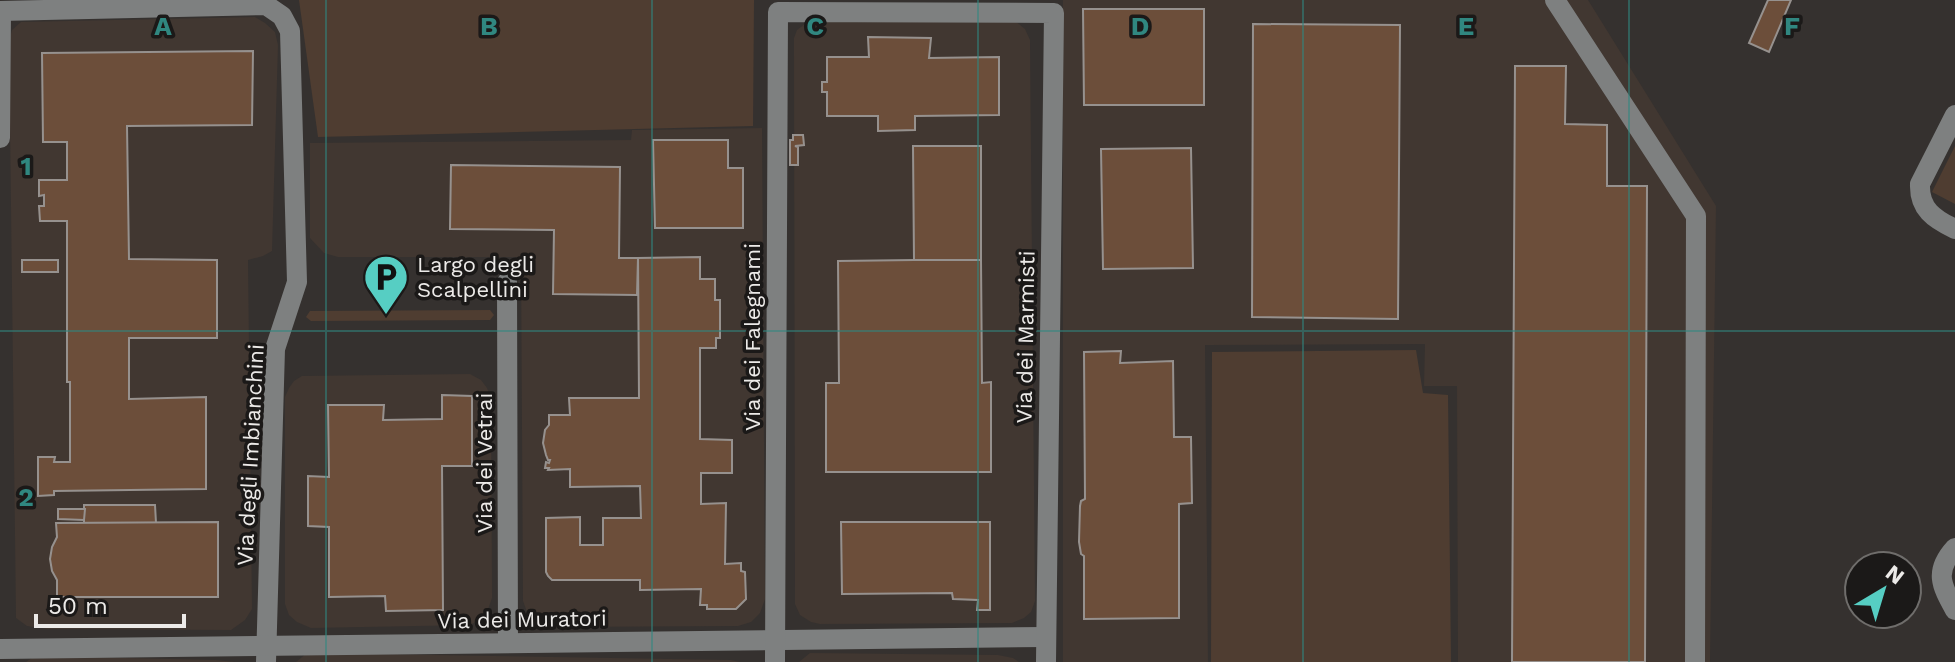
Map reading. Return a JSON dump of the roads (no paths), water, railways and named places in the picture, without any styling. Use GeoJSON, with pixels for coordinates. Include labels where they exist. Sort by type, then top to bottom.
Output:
{"type":"FeatureCollection","features":[{"type":"Feature","properties":{"kind":"street"},"geometry":{"type":"LineString","coordinates":[[1555,0],[1696,216],[1695,662]]}},
{"type":"Feature","properties":{"kind":"street","name":"Via degli Imbianchini"},"geometry":{"type":"LineString","coordinates":[[0,11],[266,5],[282,16],[290,31],[297,282],[275,349],[266,654]]}},
{"type":"Feature","properties":{"kind":"street"},"geometry":{"type":"LineString","coordinates":[[0,11],[0,138]]}},
{"type":"Feature","properties":{"kind":"street","name":"Via dei Marmisti"},"geometry":{"type":"LineString","coordinates":[[778,12],[1054,13],[1046,662]]}},
{"type":"Feature","properties":{"kind":"street","name":"Via dei Falegnami"},"geometry":{"type":"LineString","coordinates":[[775,662],[778,12]]}},
{"type":"Feature","properties":{"kind":"street"},"geometry":{"type":"LineString","coordinates":[[1955,115],[1920,184],[1923,204],[1931,215],[1955,229]]}},
{"type":"Feature","properties":{"kind":"street","name":"Via dei Vetrai"},"geometry":{"type":"LineString","coordinates":[[507,282],[508,643]]}},
{"type":"Feature","properties":{"kind":"street"},"geometry":{"type":"LineString","coordinates":[[1955,548],[1942,567],[1941,578],[1944,591],[1955,610]]}},
{"type":"Feature","properties":{"kind":"street","name":"Via dei Muratori"},"geometry":{"type":"LineString","coordinates":[[0,649],[266,654],[508,643],[1045,637]]}},
{"type":"Feature","properties":{"kind":"place","name":"Largo degli Scalpellini"},"geometry":{"type":"Point","coordinates":[386,316]}}]}
